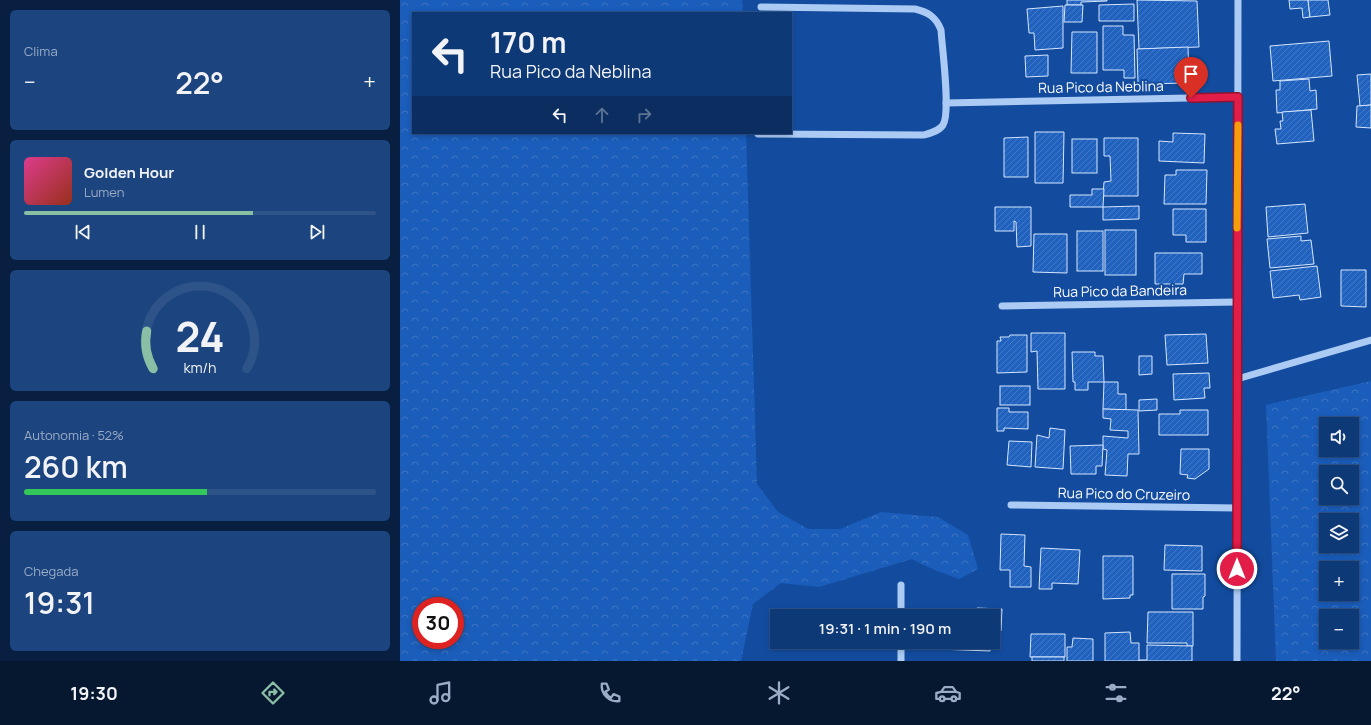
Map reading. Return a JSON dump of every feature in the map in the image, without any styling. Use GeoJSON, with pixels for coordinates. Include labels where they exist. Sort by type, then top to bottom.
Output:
{"type":"FeatureCollection","features":[{"type":"Feature","properties":{"kind":"street"},"geometry":{"type":"LineString","coordinates":[[1237,661],[1238,0]]}},
{"type":"Feature","properties":{"kind":"street"},"geometry":{"type":"LineString","coordinates":[[758,134],[924,135],[932,133],[942,126],[946,116],[941,30],[938,21],[924,11],[915,9],[762,8]]}},
{"type":"Feature","properties":{"kind":"street","name":"Rua Pico da Neblina"},"geometry":{"type":"LineString","coordinates":[[946,103],[1238,97]]}},
{"type":"Feature","properties":{"kind":"street","name":"Rua Pico da Bandeira"},"geometry":{"type":"LineString","coordinates":[[1002,306],[1237,302]]}},
{"type":"Feature","properties":{"kind":"street"},"geometry":{"type":"LineString","coordinates":[[1237,379],[1371,340]]}},
{"type":"Feature","properties":{"kind":"street","name":"Rua Pico do Cruzeiro"},"geometry":{"type":"LineString","coordinates":[[1010,506],[1237,508]]}},
{"type":"Feature","properties":{"kind":"street"},"geometry":{"type":"LineString","coordinates":[[901,585],[901,609]]}},
{"type":"Feature","properties":{"kind":"street"},"geometry":{"type":"LineString","coordinates":[[901,649],[901,661]]}},
{"type":"Feature","properties":{"kind":"green space"},"geometry":{"type":"Polygon","coordinates":[[[400,0],[742,0],[743,12],[412,12],[412,134],[746,134],[757,484],[778,512],[808,529],[840,529],[881,512],[938,517],[968,535],[978,569],[959,579],[930,568],[912,559],[819,587],[781,583],[753,604],[741,661],[400,661],[400,0]]]}},
{"type":"Feature","properties":{"kind":"green space"},"geometry":{"type":"Polygon","coordinates":[[[1371,381],[1371,661],[1276,661],[1266,405],[1371,381]]]}},
{"type":"Feature","properties":{"kind":"building"},"geometry":{"type":"Polygon","coordinates":[[[1067,0],[1107,1],[1081,2],[1081,5],[1067,5],[1067,0]]]}},
{"type":"Feature","properties":{"kind":"building"},"geometry":{"type":"Polygon","coordinates":[[[1137,0],[1197,1],[1199,47],[1139,49],[1137,0]]]}},
{"type":"Feature","properties":{"kind":"building"},"geometry":{"type":"Polygon","coordinates":[[[1289,0],[1308,0],[1310,17],[1303,18],[1302,8],[1290,9],[1289,0]]]}},
{"type":"Feature","properties":{"kind":"building"},"geometry":{"type":"Polygon","coordinates":[[[1308,0],[1328,0],[1330,15],[1310,17],[1308,0]]]}},
{"type":"Feature","properties":{"kind":"building"},"geometry":{"type":"Polygon","coordinates":[[[1134,4],[1134,21],[1099,21],[1099,5],[1134,4]]]}},
{"type":"Feature","properties":{"kind":"building"},"geometry":{"type":"Polygon","coordinates":[[[1065,5],[1083,5],[1082,22],[1064,22],[1065,5]]]}},
{"type":"Feature","properties":{"kind":"building"},"geometry":{"type":"Polygon","coordinates":[[[1063,6],[1063,48],[1035,50],[1034,33],[1029,33],[1027,9],[1063,6]]]}},
{"type":"Feature","properties":{"kind":"building"},"geometry":{"type":"Polygon","coordinates":[[[1103,26],[1123,26],[1123,35],[1134,35],[1135,78],[1124,78],[1124,70],[1103,70],[1103,26]]]}},
{"type":"Feature","properties":{"kind":"building"},"geometry":{"type":"Polygon","coordinates":[[[1072,32],[1097,32],[1097,73],[1071,73],[1072,32]]]}},
{"type":"Feature","properties":{"kind":"building"},"geometry":{"type":"Polygon","coordinates":[[[1329,41],[1332,76],[1273,81],[1270,46],[1329,41]]]}},
{"type":"Feature","properties":{"kind":"building"},"geometry":{"type":"Polygon","coordinates":[[[1188,47],[1189,83],[1138,84],[1137,49],[1188,47]]]}},
{"type":"Feature","properties":{"kind":"building"},"geometry":{"type":"Polygon","coordinates":[[[1048,55],[1048,76],[1026,77],[1025,56],[1048,55]]]}},
{"type":"Feature","properties":{"kind":"building"},"geometry":{"type":"Polygon","coordinates":[[[1371,74],[1371,105],[1360,106],[1357,75],[1371,74]]]}},
{"type":"Feature","properties":{"kind":"building"},"geometry":{"type":"Polygon","coordinates":[[[1309,79],[1310,91],[1316,90],[1317,109],[1277,113],[1276,90],[1280,90],[1280,81],[1309,79]]]}},
{"type":"Feature","properties":{"kind":"building"},"geometry":{"type":"Polygon","coordinates":[[[1371,105],[1371,128],[1356,127],[1357,106],[1371,105]]]}},
{"type":"Feature","properties":{"kind":"building"},"geometry":{"type":"Polygon","coordinates":[[[1311,110],[1314,141],[1277,144],[1275,129],[1281,129],[1280,121],[1283,121],[1282,112],[1311,110]]]}},
{"type":"Feature","properties":{"kind":"building"},"geometry":{"type":"Polygon","coordinates":[[[1035,132],[1064,132],[1063,183],[1035,183],[1035,132]]]}},
{"type":"Feature","properties":{"kind":"building"},"geometry":{"type":"Polygon","coordinates":[[[1173,133],[1205,134],[1204,163],[1159,161],[1159,141],[1173,142],[1173,133]]]}},
{"type":"Feature","properties":{"kind":"building"},"geometry":{"type":"Polygon","coordinates":[[[1028,137],[1028,177],[1004,177],[1004,138],[1028,137]]]}},
{"type":"Feature","properties":{"kind":"building"},"geometry":{"type":"Polygon","coordinates":[[[1104,138],[1138,138],[1138,196],[1103,196],[1104,182],[1111,181],[1110,156],[1104,156],[1104,138]]]}},
{"type":"Feature","properties":{"kind":"building"},"geometry":{"type":"Polygon","coordinates":[[[1072,139],[1097,139],[1097,173],[1072,173],[1072,139]]]}},
{"type":"Feature","properties":{"kind":"building"},"geometry":{"type":"Polygon","coordinates":[[[1176,170],[1207,170],[1206,204],[1164,204],[1165,175],[1176,175],[1176,170]]]}},
{"type":"Feature","properties":{"kind":"building"},"geometry":{"type":"Polygon","coordinates":[[[1092,189],[1104,189],[1103,207],[1070,207],[1070,195],[1092,195],[1092,189]]]}},
{"type":"Feature","properties":{"kind":"building"},"geometry":{"type":"Polygon","coordinates":[[[1305,204],[1308,233],[1268,237],[1266,207],[1305,204]]]}},
{"type":"Feature","properties":{"kind":"building"},"geometry":{"type":"Polygon","coordinates":[[[1139,206],[1139,219],[1103,220],[1103,207],[1139,206]]]}},
{"type":"Feature","properties":{"kind":"building"},"geometry":{"type":"Polygon","coordinates":[[[995,207],[1031,207],[1031,246],[1017,247],[1016,222],[1014,221],[1014,231],[995,231],[995,207]]]}},
{"type":"Feature","properties":{"kind":"building"},"geometry":{"type":"Polygon","coordinates":[[[1173,209],[1206,209],[1206,242],[1186,242],[1186,235],[1173,235],[1173,209]]]}},
{"type":"Feature","properties":{"kind":"building"},"geometry":{"type":"Polygon","coordinates":[[[1105,230],[1136,230],[1136,275],[1105,275],[1105,230]]]}},
{"type":"Feature","properties":{"kind":"building"},"geometry":{"type":"Polygon","coordinates":[[[1077,231],[1103,231],[1103,271],[1077,271],[1077,231]]]}},
{"type":"Feature","properties":{"kind":"building"},"geometry":{"type":"Polygon","coordinates":[[[1034,234],[1067,234],[1067,273],[1033,272],[1034,234]]]}},
{"type":"Feature","properties":{"kind":"building"},"geometry":{"type":"Polygon","coordinates":[[[1301,236],[1301,241],[1311,240],[1314,264],[1270,268],[1267,239],[1301,236]]]}},
{"type":"Feature","properties":{"kind":"building"},"geometry":{"type":"Polygon","coordinates":[[[1155,253],[1202,253],[1202,274],[1184,274],[1183,284],[1155,284],[1155,253]]]}},
{"type":"Feature","properties":{"kind":"building"},"geometry":{"type":"Polygon","coordinates":[[[1317,266],[1321,297],[1300,300],[1299,295],[1273,298],[1270,271],[1317,266]]]}},
{"type":"Feature","properties":{"kind":"building"},"geometry":{"type":"Polygon","coordinates":[[[1341,270],[1366,270],[1366,307],[1341,306],[1341,270]]]}},
{"type":"Feature","properties":{"kind":"building"},"geometry":{"type":"Polygon","coordinates":[[[1031,333],[1065,333],[1065,389],[1038,389],[1037,351],[1031,352],[1031,333]]]}},
{"type":"Feature","properties":{"kind":"building"},"geometry":{"type":"Polygon","coordinates":[[[1206,334],[1208,363],[1167,365],[1165,335],[1206,334]]]}},
{"type":"Feature","properties":{"kind":"building"},"geometry":{"type":"Polygon","coordinates":[[[1010,335],[1027,335],[1027,372],[997,373],[997,341],[1001,341],[1000,337],[1009,337],[1010,335]]]}},
{"type":"Feature","properties":{"kind":"building"},"geometry":{"type":"Polygon","coordinates":[[[1072,352],[1095,352],[1095,356],[1103,356],[1104,382],[1088,382],[1088,390],[1075,390],[1075,382],[1073,382],[1072,352]]]}},
{"type":"Feature","properties":{"kind":"building"},"geometry":{"type":"Polygon","coordinates":[[[1139,356],[1152,356],[1152,374],[1139,375],[1139,356]]]}},
{"type":"Feature","properties":{"kind":"building"},"geometry":{"type":"Polygon","coordinates":[[[1209,373],[1210,388],[1204,388],[1205,398],[1174,400],[1173,374],[1209,373]]]}},
{"type":"Feature","properties":{"kind":"building"},"geometry":{"type":"Polygon","coordinates":[[[1104,382],[1118,382],[1118,394],[1126,394],[1126,410],[1103,409],[1104,382]]]}},
{"type":"Feature","properties":{"kind":"building"},"geometry":{"type":"Polygon","coordinates":[[[1000,386],[1030,386],[1030,405],[1000,405],[1000,386]]]}},
{"type":"Feature","properties":{"kind":"building"},"geometry":{"type":"Polygon","coordinates":[[[1157,399],[1157,410],[1139,411],[1139,400],[1157,399]]]}},
{"type":"Feature","properties":{"kind":"building"},"geometry":{"type":"Polygon","coordinates":[[[997,408],[1009,408],[1009,412],[1028,412],[1028,429],[1004,428],[1004,431],[997,431],[997,408]]]}},
{"type":"Feature","properties":{"kind":"building"},"geometry":{"type":"Polygon","coordinates":[[[1103,409],[1138,410],[1139,454],[1128,454],[1127,476],[1105,475],[1107,450],[1103,449],[1103,436],[1128,438],[1128,431],[1110,430],[1111,419],[1103,418],[1103,409]]]}},
{"type":"Feature","properties":{"kind":"building"},"geometry":{"type":"Polygon","coordinates":[[[1180,410],[1208,410],[1208,435],[1159,435],[1159,414],[1180,414],[1180,410]]]}},
{"type":"Feature","properties":{"kind":"building"},"geometry":{"type":"Polygon","coordinates":[[[1050,428],[1065,430],[1063,469],[1035,467],[1037,435],[1049,438],[1050,428]]]}},
{"type":"Feature","properties":{"kind":"building"},"geometry":{"type":"Polygon","coordinates":[[[1009,441],[1032,442],[1031,467],[1007,465],[1009,441]]]}},
{"type":"Feature","properties":{"kind":"building"},"geometry":{"type":"Polygon","coordinates":[[[1103,445],[1102,466],[1096,466],[1096,474],[1071,474],[1070,446],[1103,445]]]}},
{"type":"Feature","properties":{"kind":"building"},"geometry":{"type":"Polygon","coordinates":[[[1181,449],[1209,449],[1209,469],[1195,479],[1187,478],[1188,475],[1180,474],[1181,449]]]}},
{"type":"Feature","properties":{"kind":"building"},"geometry":{"type":"Polygon","coordinates":[[[1001,534],[1025,535],[1024,566],[1031,567],[1031,587],[1010,587],[1010,570],[1000,570],[1001,534]]]}},
{"type":"Feature","properties":{"kind":"building"},"geometry":{"type":"Polygon","coordinates":[[[1165,545],[1202,546],[1202,571],[1164,570],[1165,545]]]}},
{"type":"Feature","properties":{"kind":"building"},"geometry":{"type":"Polygon","coordinates":[[[1041,548],[1080,550],[1078,584],[1052,583],[1052,589],[1039,589],[1041,548]]]}},
{"type":"Feature","properties":{"kind":"building"},"geometry":{"type":"Polygon","coordinates":[[[1103,556],[1133,556],[1133,595],[1130,595],[1130,598],[1103,599],[1103,556]]]}},
{"type":"Feature","properties":{"kind":"building"},"geometry":{"type":"Polygon","coordinates":[[[1172,574],[1205,574],[1205,596],[1203,597],[1203,609],[1172,609],[1172,574]]]}},
{"type":"Feature","properties":{"kind":"building"},"geometry":{"type":"Polygon","coordinates":[[[977,608],[1002,609],[1001,631],[1000,609],[977,608]]]}},
{"type":"Feature","properties":{"kind":"building"},"geometry":{"type":"Polygon","coordinates":[[[1148,612],[1193,612],[1193,646],[1187,646],[1187,643],[1147,643],[1148,612]]]}},
{"type":"Feature","properties":{"kind":"building"},"geometry":{"type":"Polygon","coordinates":[[[1130,632],[1131,643],[1139,643],[1139,661],[1105,661],[1105,633],[1130,632]]]}},
{"type":"Feature","properties":{"kind":"building"},"geometry":{"type":"Polygon","coordinates":[[[1031,634],[1065,634],[1065,657],[1030,657],[1031,634]]]}},
{"type":"Feature","properties":{"kind":"building"},"geometry":{"type":"Polygon","coordinates":[[[1073,638],[1093,639],[1093,661],[1067,661],[1067,647],[1072,647],[1073,638]]]}},
{"type":"Feature","properties":{"kind":"building"},"geometry":{"type":"Polygon","coordinates":[[[1147,645],[1192,646],[1192,661],[1139,661],[1147,660],[1147,645]]]}},
{"type":"Feature","properties":{"kind":"building"},"geometry":{"type":"Polygon","coordinates":[[[938,649],[990,649],[990,651],[938,649]]]}},
{"type":"Feature","properties":{"kind":"building"},"geometry":{"type":"Polygon","coordinates":[[[1032,657],[1064,657],[1064,661],[1032,661],[1032,657]]]}},
{"type":"Feature","properties":{"kind":"slow traffic"},"geometry":{"type":"LineString","coordinates":[[1237,228],[1238,125]]}},
{"type":"Feature","properties":{"kind":"route"},"geometry":{"type":"LineString","coordinates":[[1191,98],[1238,97],[1237,569]]}}]}
